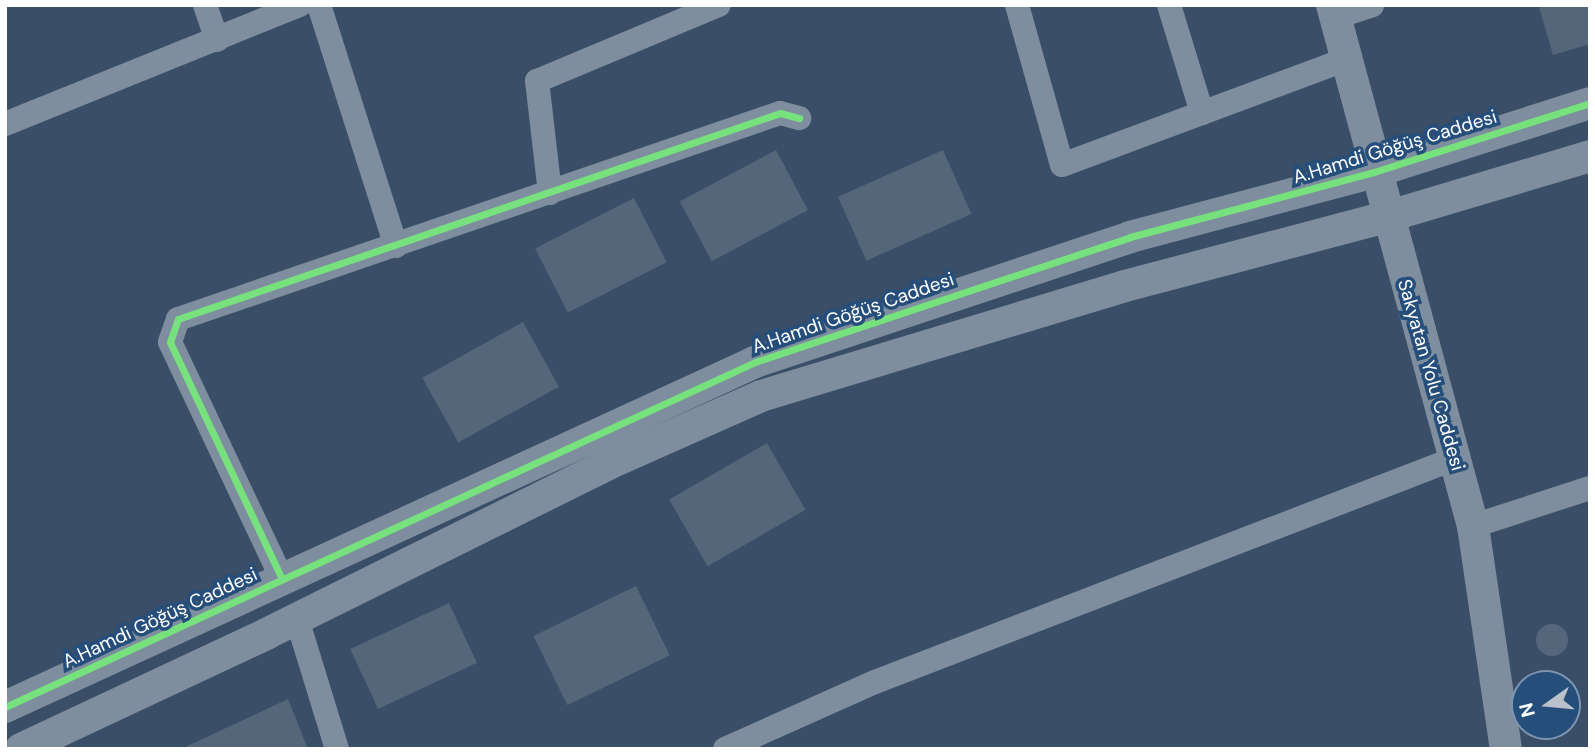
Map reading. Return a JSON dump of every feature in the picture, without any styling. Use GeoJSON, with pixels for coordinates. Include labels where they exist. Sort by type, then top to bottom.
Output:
{"type":"FeatureCollection","features":[{"type":"Feature","properties":{"kind":"street"},"geometry":{"type":"LineString","coordinates":[[205,5],[217,40]]}},
{"type":"Feature","properties":{"kind":"street"},"geometry":{"type":"LineString","coordinates":[[5,124],[300,5]]}},
{"type":"Feature","properties":{"kind":"street"},"geometry":{"type":"LineString","coordinates":[[319,5],[396,246]]}},
{"type":"Feature","properties":{"kind":"street"},"geometry":{"type":"LineString","coordinates":[[550,193],[537,80],[719,5]]}},
{"type":"Feature","properties":{"kind":"street"},"geometry":{"type":"LineString","coordinates":[[1017,5],[1062,164],[1347,59]]}},
{"type":"Feature","properties":{"kind":"street"},"geometry":{"type":"LineString","coordinates":[[1169,5],[1202,113]]}},
{"type":"Feature","properties":{"kind":"street"},"geometry":{"type":"LineString","coordinates":[[1334,11],[1372,5]]}},
{"type":"Feature","properties":{"kind":"street","name":"Sakyatan Yolu Caddesi"},"geometry":{"type":"LineString","coordinates":[[1334,11],[1386,217],[1473,526],[1506,749]]}},
{"type":"Feature","properties":{"kind":"street","name":"A.Hamdi Göğüş Caddesi"},"geometry":{"type":"LineString","coordinates":[[5,707],[755,362],[1130,237],[1374,172],[1590,103]]}},
{"type":"Feature","properties":{"kind":"street"},"geometry":{"type":"LineString","coordinates":[[282,579],[170,342],[178,319],[780,113],[799,118]]}},
{"type":"Feature","properties":{"kind":"street"},"geometry":{"type":"LineString","coordinates":[[21,749],[298,619],[619,459],[761,396],[1125,286],[1386,217],[1590,156]]}},
{"type":"Feature","properties":{"kind":"street"},"geometry":{"type":"LineString","coordinates":[[725,749],[875,682],[1456,458]]}},
{"type":"Feature","properties":{"kind":"street"},"geometry":{"type":"LineString","coordinates":[[1473,526],[1590,488]]}},
{"type":"Feature","properties":{"kind":"street"},"geometry":{"type":"LineString","coordinates":[[298,619],[337,749]]}},
{"type":"Feature","properties":{"kind":"building"},"geometry":{"type":"Polygon","coordinates":[[[1590,5],[1590,44],[1553,55],[1539,7],[1590,5]]]}},
{"type":"Feature","properties":{"kind":"building"},"geometry":{"type":"Polygon","coordinates":[[[776,150],[808,210],[712,261],[680,201],[776,150]]]}},
{"type":"Feature","properties":{"kind":"building"},"geometry":{"type":"Polygon","coordinates":[[[943,150],[971,214],[866,261],[838,197],[943,150]]]}},
{"type":"Feature","properties":{"kind":"building"},"geometry":{"type":"Polygon","coordinates":[[[634,198],[667,262],[568,313],[535,248],[634,198]]]}},
{"type":"Feature","properties":{"kind":"building"},"geometry":{"type":"Polygon","coordinates":[[[523,322],[559,387],[458,442],[422,378],[523,322]]]}},
{"type":"Feature","properties":{"kind":"building"},"geometry":{"type":"Polygon","coordinates":[[[767,443],[806,510],[708,566],[669,499],[767,443]]]}},
{"type":"Feature","properties":{"kind":"building"},"geometry":{"type":"Polygon","coordinates":[[[636,586],[670,655],[567,705],[534,636],[636,586]]]}},
{"type":"Feature","properties":{"kind":"building"},"geometry":{"type":"Polygon","coordinates":[[[449,603],[477,663],[378,709],[350,649],[449,603]]]}},
{"type":"Feature","properties":{"kind":"building"},"geometry":{"type":"Polygon","coordinates":[[[1552,624],[1564,628],[1568,640],[1564,652],[1552,656],[1540,652],[1536,640],[1540,628],[1552,624]]]}},
{"type":"Feature","properties":{"kind":"building"},"geometry":{"type":"Polygon","coordinates":[[[288,699],[308,749],[181,749],[288,699]]]}},
{"type":"Feature","properties":{"kind":"cycle path"},"geometry":{"type":"LineString","coordinates":[[5,707],[755,362],[1130,237],[1374,172],[1590,103]]}},
{"type":"Feature","properties":{"kind":"cycle path"},"geometry":{"type":"LineString","coordinates":[[282,579],[170,342],[178,319],[780,113],[799,118]]}}]}
